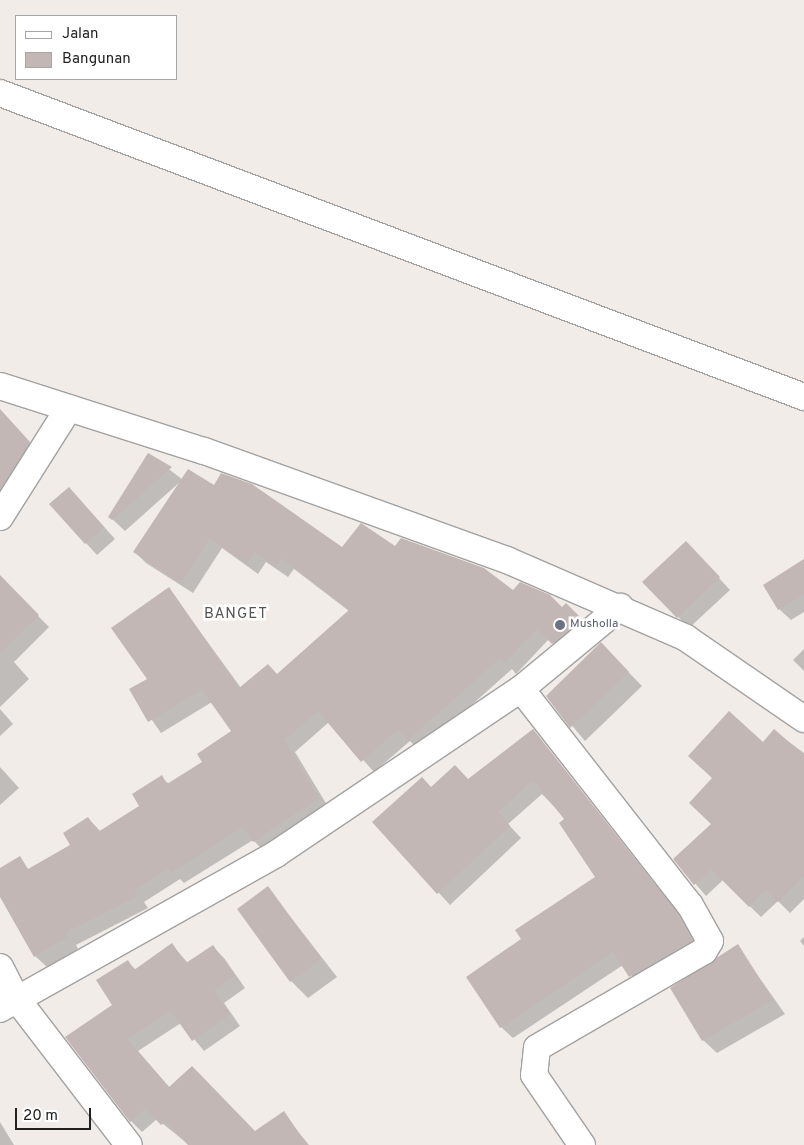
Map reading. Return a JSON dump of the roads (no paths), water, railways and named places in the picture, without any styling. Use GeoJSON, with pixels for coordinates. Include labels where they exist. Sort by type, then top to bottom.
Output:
{"type":"FeatureCollection","features":[{"type":"Feature","properties":{"kind":"street"},"geometry":{"type":"LineString","coordinates":[[0,93],[804,397]]}},
{"type":"Feature","properties":{"kind":"street"},"geometry":{"type":"LineString","coordinates":[[0,386],[344,500],[620,607],[729,664],[804,719]]}},
{"type":"Feature","properties":{"kind":"street"},"geometry":{"type":"LineString","coordinates":[[0,517],[69,408]]}},
{"type":"Feature","properties":{"kind":"street"},"geometry":{"type":"LineString","coordinates":[[8,1003],[276,854],[520,689],[620,607]]}},
{"type":"Feature","properties":{"kind":"street"},"geometry":{"type":"LineString","coordinates":[[520,689],[690,905],[710,941],[704,951],[537,1048],[534,1075],[582,1145]]}},
{"type":"Feature","properties":{"kind":"street"},"geometry":{"type":"LineString","coordinates":[[0,966],[8,1003],[129,1145]]}},
{"type":"Feature","properties":{"kind":"place","name":"Musholla"},"geometry":{"type":"Point","coordinates":[560,625]}},
{"type":"Feature","properties":{"kind":"district","name":"BANGET"},"geometry":{"type":"Point","coordinates":[236,615]}}]}
